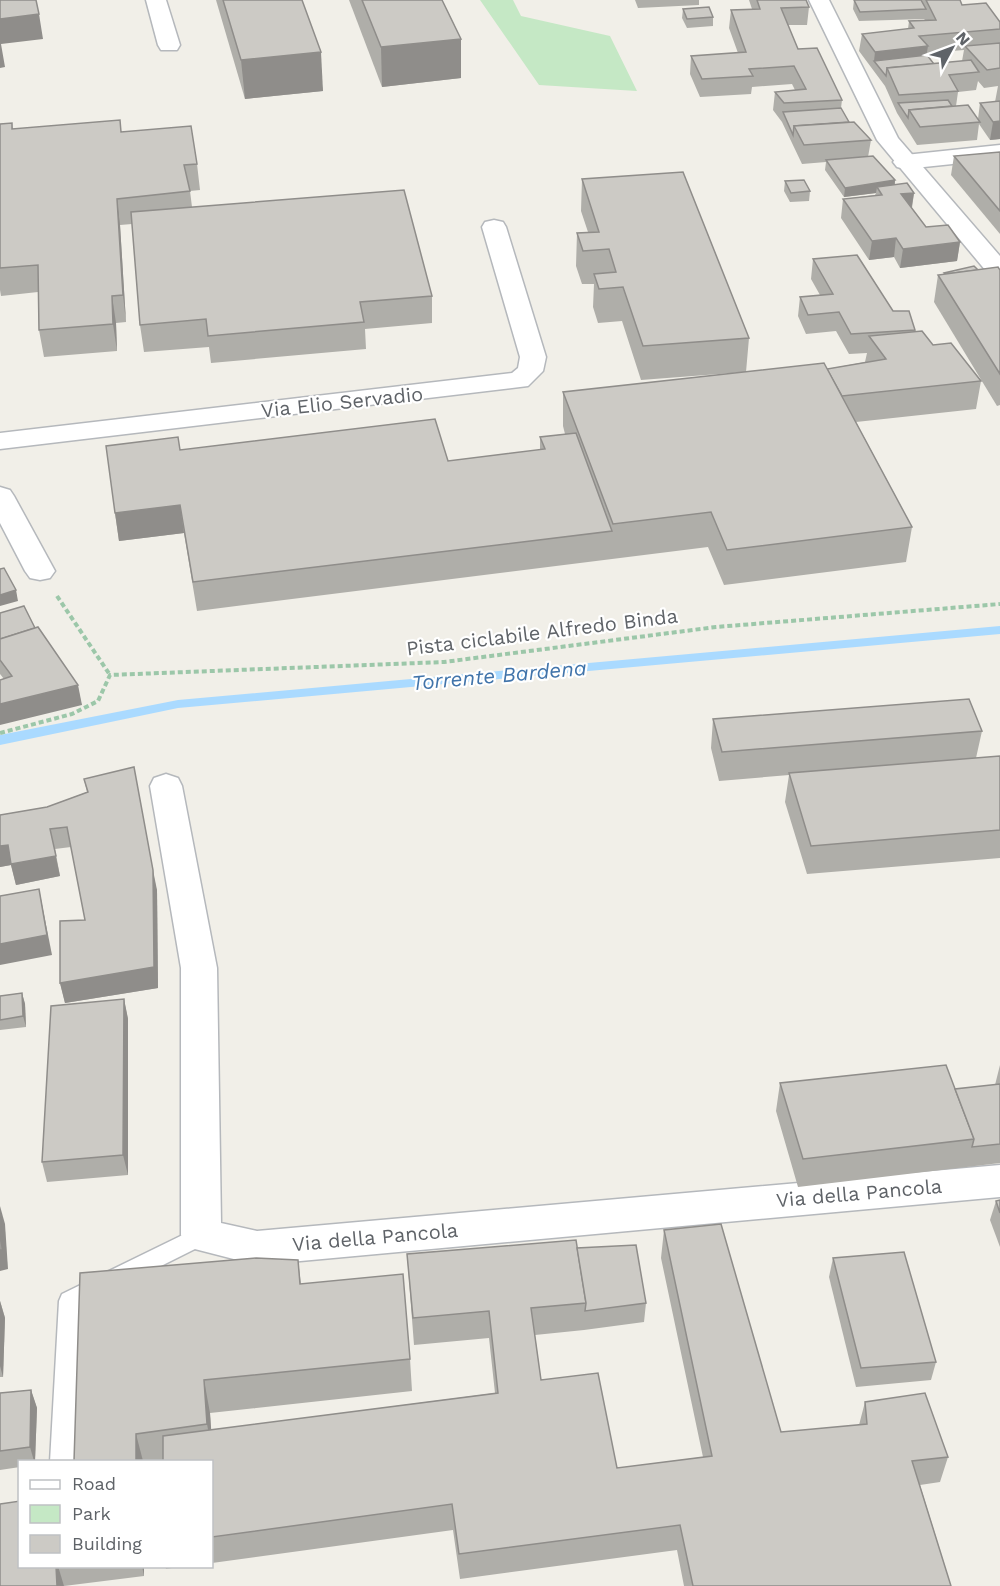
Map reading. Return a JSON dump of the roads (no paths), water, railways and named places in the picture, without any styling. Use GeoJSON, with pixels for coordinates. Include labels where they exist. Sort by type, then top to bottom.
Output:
{"type":"FeatureCollection","features":[{"type":"Feature","properties":{"kind":"street"},"geometry":{"type":"LineString","coordinates":[[156,0],[169,45]]}},
{"type":"Feature","properties":{"kind":"street"},"geometry":{"type":"LineString","coordinates":[[819,0],[863,94],[888,140],[1000,272]]}},
{"type":"Feature","properties":{"kind":"street"},"geometry":{"type":"LineString","coordinates":[[905,162],[1000,152]]}},
{"type":"Feature","properties":{"kind":"street","name":"Via Elio Servadio"},"geometry":{"type":"LineString","coordinates":[[0,441],[519,380],[528,375],[533,368],[533,357],[495,227]]}},
{"type":"Feature","properties":{"kind":"street"},"geometry":{"type":"LineString","coordinates":[[0,496],[40,571]]}},
{"type":"Feature","properties":{"kind":"street"},"geometry":{"type":"LineString","coordinates":[[166,786],[199,968],[201,1235]]}},
{"type":"Feature","properties":{"kind":"street","name":"Via della Pancola"},"geometry":{"type":"LineString","coordinates":[[201,1235],[257,1248],[1000,1181]]}},
{"type":"Feature","properties":{"kind":"lane"},"geometry":{"type":"LineString","coordinates":[[62,1460],[70,1301],[201,1235]]}},
{"type":"Feature","properties":{"kind":"waterway","name":"Torrente Bardena"},"geometry":{"type":"LineString","coordinates":[[0,740],[178,704],[1000,630]]}}]}
